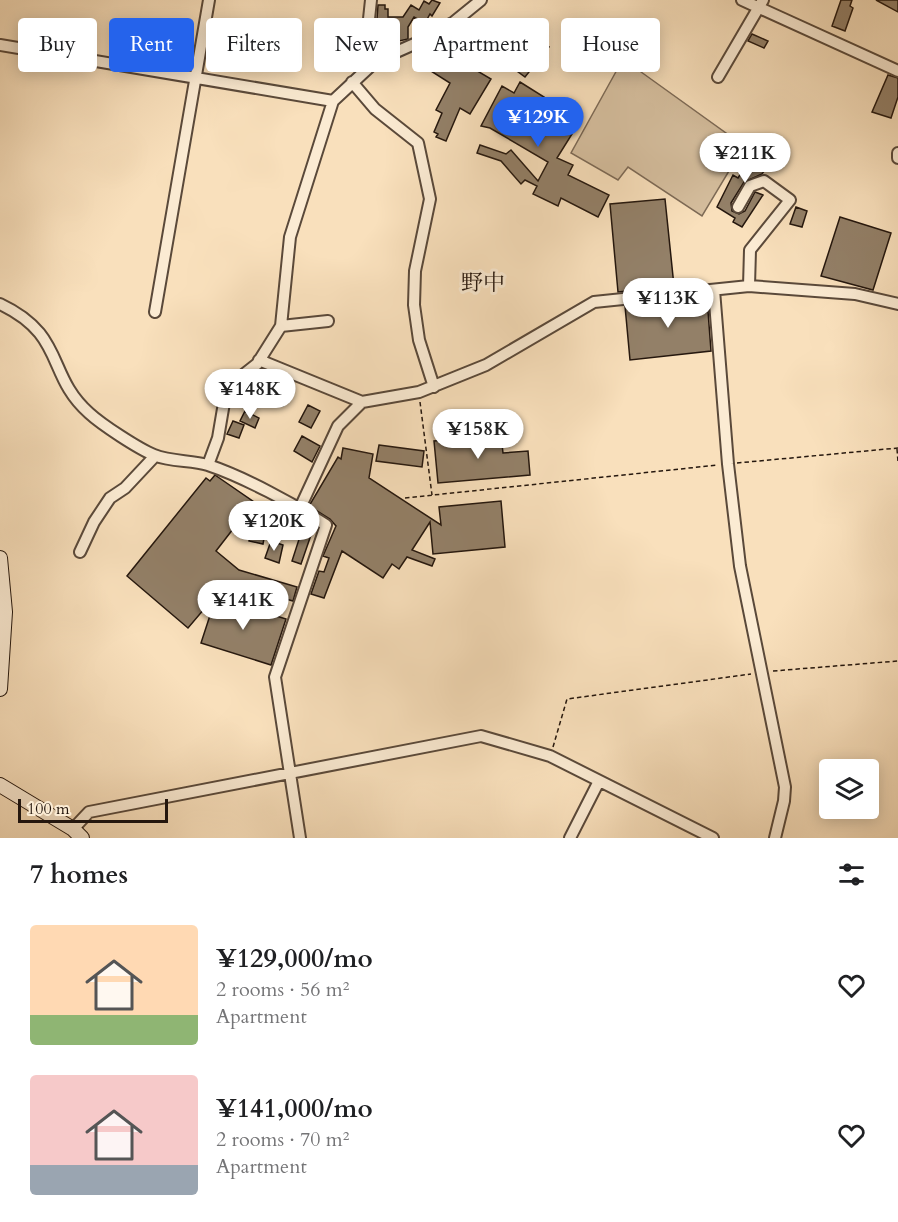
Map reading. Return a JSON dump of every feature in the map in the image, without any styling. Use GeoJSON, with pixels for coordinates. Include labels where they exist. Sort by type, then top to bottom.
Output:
{"type":"FeatureCollection","features":[{"type":"Feature","properties":{"kind":"main road"},"geometry":{"type":"LineString","coordinates":[[0,558],[4,585],[5,639],[0,689]]}},
{"type":"Feature","properties":{"kind":"main road"},"geometry":{"type":"LineString","coordinates":[[0,784],[78,834]]}},
{"type":"Feature","properties":{"kind":"street"},"geometry":{"type":"LineString","coordinates":[[155,312],[209,0]]}},
{"type":"Feature","properties":{"kind":"street"},"geometry":{"type":"LineString","coordinates":[[369,18],[370,0]]}},
{"type":"Feature","properties":{"kind":"street"},"geometry":{"type":"LineString","coordinates":[[400,50],[454,22],[481,0]]}},
{"type":"Feature","properties":{"kind":"street"},"geometry":{"type":"LineString","coordinates":[[742,0],[760,4],[898,71]]}},
{"type":"Feature","properties":{"kind":"street"},"geometry":{"type":"LineString","coordinates":[[718,77],[760,4]]}},
{"type":"Feature","properties":{"kind":"street"},"geometry":{"type":"LineString","coordinates":[[0,45],[333,101]]}},
{"type":"Feature","properties":{"kind":"street"},"geometry":{"type":"LineString","coordinates":[[208,465],[218,438],[225,397],[233,383],[259,360],[281,326],[290,237],[333,101],[363,72]]}},
{"type":"Feature","properties":{"kind":"street"},"geometry":{"type":"LineString","coordinates":[[352,82],[375,109],[418,143],[430,199],[415,271],[414,305],[418,340],[434,387]]}},
{"type":"Feature","properties":{"kind":"street"},"geometry":{"type":"LineString","coordinates":[[898,153],[898,158]]}},
{"type":"Feature","properties":{"kind":"street"},"geometry":{"type":"LineString","coordinates":[[738,207],[750,186],[764,181],[790,200],[750,250],[750,286]]}},
{"type":"Feature","properties":{"kind":"street"},"geometry":{"type":"LineString","coordinates":[[259,360],[362,402],[419,392],[486,365],[594,302],[750,286],[855,294],[898,304]]}},
{"type":"Feature","properties":{"kind":"street"},"geometry":{"type":"LineString","coordinates":[[714,290],[728,464],[740,566],[785,787],[775,838]]}},
{"type":"Feature","properties":{"kind":"street"},"geometry":{"type":"LineString","coordinates":[[0,304],[24,317],[42,333],[72,397],[91,415],[155,456],[208,465],[300,508],[326,525],[275,676],[300,838]]}},
{"type":"Feature","properties":{"kind":"street"},"geometry":{"type":"LineString","coordinates":[[281,326],[328,321]]}},
{"type":"Feature","properties":{"kind":"street"},"geometry":{"type":"LineString","coordinates":[[300,508],[338,426],[362,402]]}},
{"type":"Feature","properties":{"kind":"street"},"geometry":{"type":"LineString","coordinates":[[80,552],[94,522],[110,498],[124,488],[155,456]]}},
{"type":"Feature","properties":{"kind":"street"},"geometry":{"type":"LineString","coordinates":[[78,834],[89,812],[481,736],[550,756],[598,783],[713,838]]}},
{"type":"Feature","properties":{"kind":"street"},"geometry":{"type":"LineString","coordinates":[[570,838],[598,783]]}},
{"type":"Feature","properties":{"kind":"path"},"geometry":{"type":"LineString","coordinates":[[419,392],[432,496]]}},
{"type":"Feature","properties":{"kind":"path"},"geometry":{"type":"LineString","coordinates":[[405,498],[897,448],[898,462]]}},
{"type":"Feature","properties":{"kind":"path"},"geometry":{"type":"LineString","coordinates":[[550,756],[567,699],[763,672],[898,661]]}},
{"type":"Feature","properties":{"kind":"shaded area"},"geometry":{"type":"Polygon","coordinates":[[[616,72],[641,72],[744,146],[702,216],[628,167],[618,180],[571,153],[616,72]]]}},
{"type":"Feature","properties":{"kind":"building"},"geometry":{"type":"Polygon","coordinates":[[[432,0],[440,3],[432,16],[430,14],[428,18],[412,18],[408,27],[408,39],[400,41],[400,18],[377,18],[378,5],[385,5],[385,9],[388,9],[388,17],[403,17],[411,5],[419,10],[424,1],[429,4],[432,0]]]}},
{"type":"Feature","properties":{"kind":"building"},"geometry":{"type":"Polygon","coordinates":[[[841,0],[852,0],[850,6],[853,8],[845,31],[832,26],[841,0]]]}},
{"type":"Feature","properties":{"kind":"building"},"geometry":{"type":"Polygon","coordinates":[[[876,0],[898,0],[898,12],[876,0]]]}},
{"type":"Feature","properties":{"kind":"building"},"geometry":{"type":"Polygon","coordinates":[[[752,34],[768,41],[764,48],[748,41],[752,34]]]}},
{"type":"Feature","properties":{"kind":"building"},"geometry":{"type":"Polygon","coordinates":[[[433,72],[479,72],[491,79],[470,114],[460,108],[446,141],[436,137],[438,134],[434,132],[442,113],[436,110],[450,83],[433,72]]]}},
{"type":"Feature","properties":{"kind":"building"},"geometry":{"type":"Polygon","coordinates":[[[518,72],[529,72],[525,77],[518,72]]]}},
{"type":"Feature","properties":{"kind":"building"},"geometry":{"type":"Polygon","coordinates":[[[888,75],[898,78],[898,97],[891,118],[872,112],[888,75]]]}},
{"type":"Feature","properties":{"kind":"building"},"geometry":{"type":"Polygon","coordinates":[[[520,82],[544,97],[540,104],[558,114],[553,122],[572,134],[557,158],[573,165],[568,175],[609,195],[598,217],[561,198],[558,206],[533,194],[537,186],[525,180],[521,184],[501,161],[477,153],[480,145],[506,154],[511,150],[538,181],[548,162],[490,128],[481,126],[502,86],[514,93],[520,82]]]}},
{"type":"Feature","properties":{"kind":"building"},"geometry":{"type":"Polygon","coordinates":[[[754,145],[773,159],[762,174],[744,182],[731,203],[732,211],[739,214],[745,211],[755,192],[763,195],[742,227],[733,222],[735,218],[717,207],[733,175],[738,178],[747,164],[742,161],[754,145]]]}},
{"type":"Feature","properties":{"kind":"building"},"geometry":{"type":"Polygon","coordinates":[[[665,199],[674,286],[618,292],[610,204],[665,199]]]}},
{"type":"Feature","properties":{"kind":"building"},"geometry":{"type":"Polygon","coordinates":[[[796,207],[807,211],[802,227],[790,224],[796,207]]]}},
{"type":"Feature","properties":{"kind":"building"},"geometry":{"type":"Polygon","coordinates":[[[840,217],[891,233],[873,290],[821,276],[840,217]]]}},
{"type":"Feature","properties":{"kind":"building"},"geometry":{"type":"Polygon","coordinates":[[[707,298],[711,351],[630,360],[625,306],[707,298]]]}},
{"type":"Feature","properties":{"kind":"building"},"geometry":{"type":"Polygon","coordinates":[[[262,373],[292,392],[283,406],[253,387],[262,373]]]}},
{"type":"Feature","properties":{"kind":"building"},"geometry":{"type":"Polygon","coordinates":[[[252,378],[256,381],[248,390],[242,385],[252,378]]]}},
{"type":"Feature","properties":{"kind":"building"},"geometry":{"type":"Polygon","coordinates":[[[308,405],[320,411],[311,428],[299,422],[308,405]]]}},
{"type":"Feature","properties":{"kind":"building"},"geometry":{"type":"Polygon","coordinates":[[[245,411],[259,418],[255,428],[240,421],[245,411]]]}},
{"type":"Feature","properties":{"kind":"building"},"geometry":{"type":"Polygon","coordinates":[[[233,421],[244,425],[239,438],[227,434],[233,421]]]}},
{"type":"Feature","properties":{"kind":"building"},"geometry":{"type":"Polygon","coordinates":[[[501,435],[503,453],[528,451],[530,475],[438,483],[434,441],[501,435]]]}},
{"type":"Feature","properties":{"kind":"building"},"geometry":{"type":"Polygon","coordinates":[[[302,436],[320,446],[312,462],[294,451],[302,436]]]}},
{"type":"Feature","properties":{"kind":"building"},"geometry":{"type":"Polygon","coordinates":[[[379,445],[424,451],[422,467],[376,461],[379,445]]]}},
{"type":"Feature","properties":{"kind":"building"},"geometry":{"type":"Polygon","coordinates":[[[343,448],[373,454],[369,478],[441,525],[439,507],[501,501],[505,547],[433,554],[430,522],[412,550],[435,559],[432,566],[407,557],[399,569],[392,564],[383,578],[342,551],[324,598],[311,594],[319,571],[324,572],[329,558],[323,556],[336,526],[330,519],[309,506],[338,457],[341,459],[343,448]]]}},
{"type":"Feature","properties":{"kind":"building"},"geometry":{"type":"Polygon","coordinates":[[[215,475],[254,502],[216,551],[239,570],[297,587],[293,601],[227,582],[188,628],[127,576],[206,478],[210,481],[215,475]]]}},
{"type":"Feature","properties":{"kind":"building"},"geometry":{"type":"Polygon","coordinates":[[[256,507],[269,510],[263,544],[249,541],[256,507]]]}},
{"type":"Feature","properties":{"kind":"building"},"geometry":{"type":"Polygon","coordinates":[[[278,508],[291,513],[289,521],[275,518],[278,508]]]}},
{"type":"Feature","properties":{"kind":"building"},"geometry":{"type":"Polygon","coordinates":[[[302,530],[312,532],[301,564],[292,561],[302,530]]]}},
{"type":"Feature","properties":{"kind":"building"},"geometry":{"type":"Polygon","coordinates":[[[271,541],[283,545],[279,563],[265,558],[271,541]]]}},
{"type":"Feature","properties":{"kind":"building"},"geometry":{"type":"Polygon","coordinates":[[[216,597],[286,619],[271,665],[201,643],[216,597]]]}},
{"type":"Feature","properties":{"kind":"district","name":"野中"},"geometry":{"type":"Point","coordinates":[483,282]}}]}
